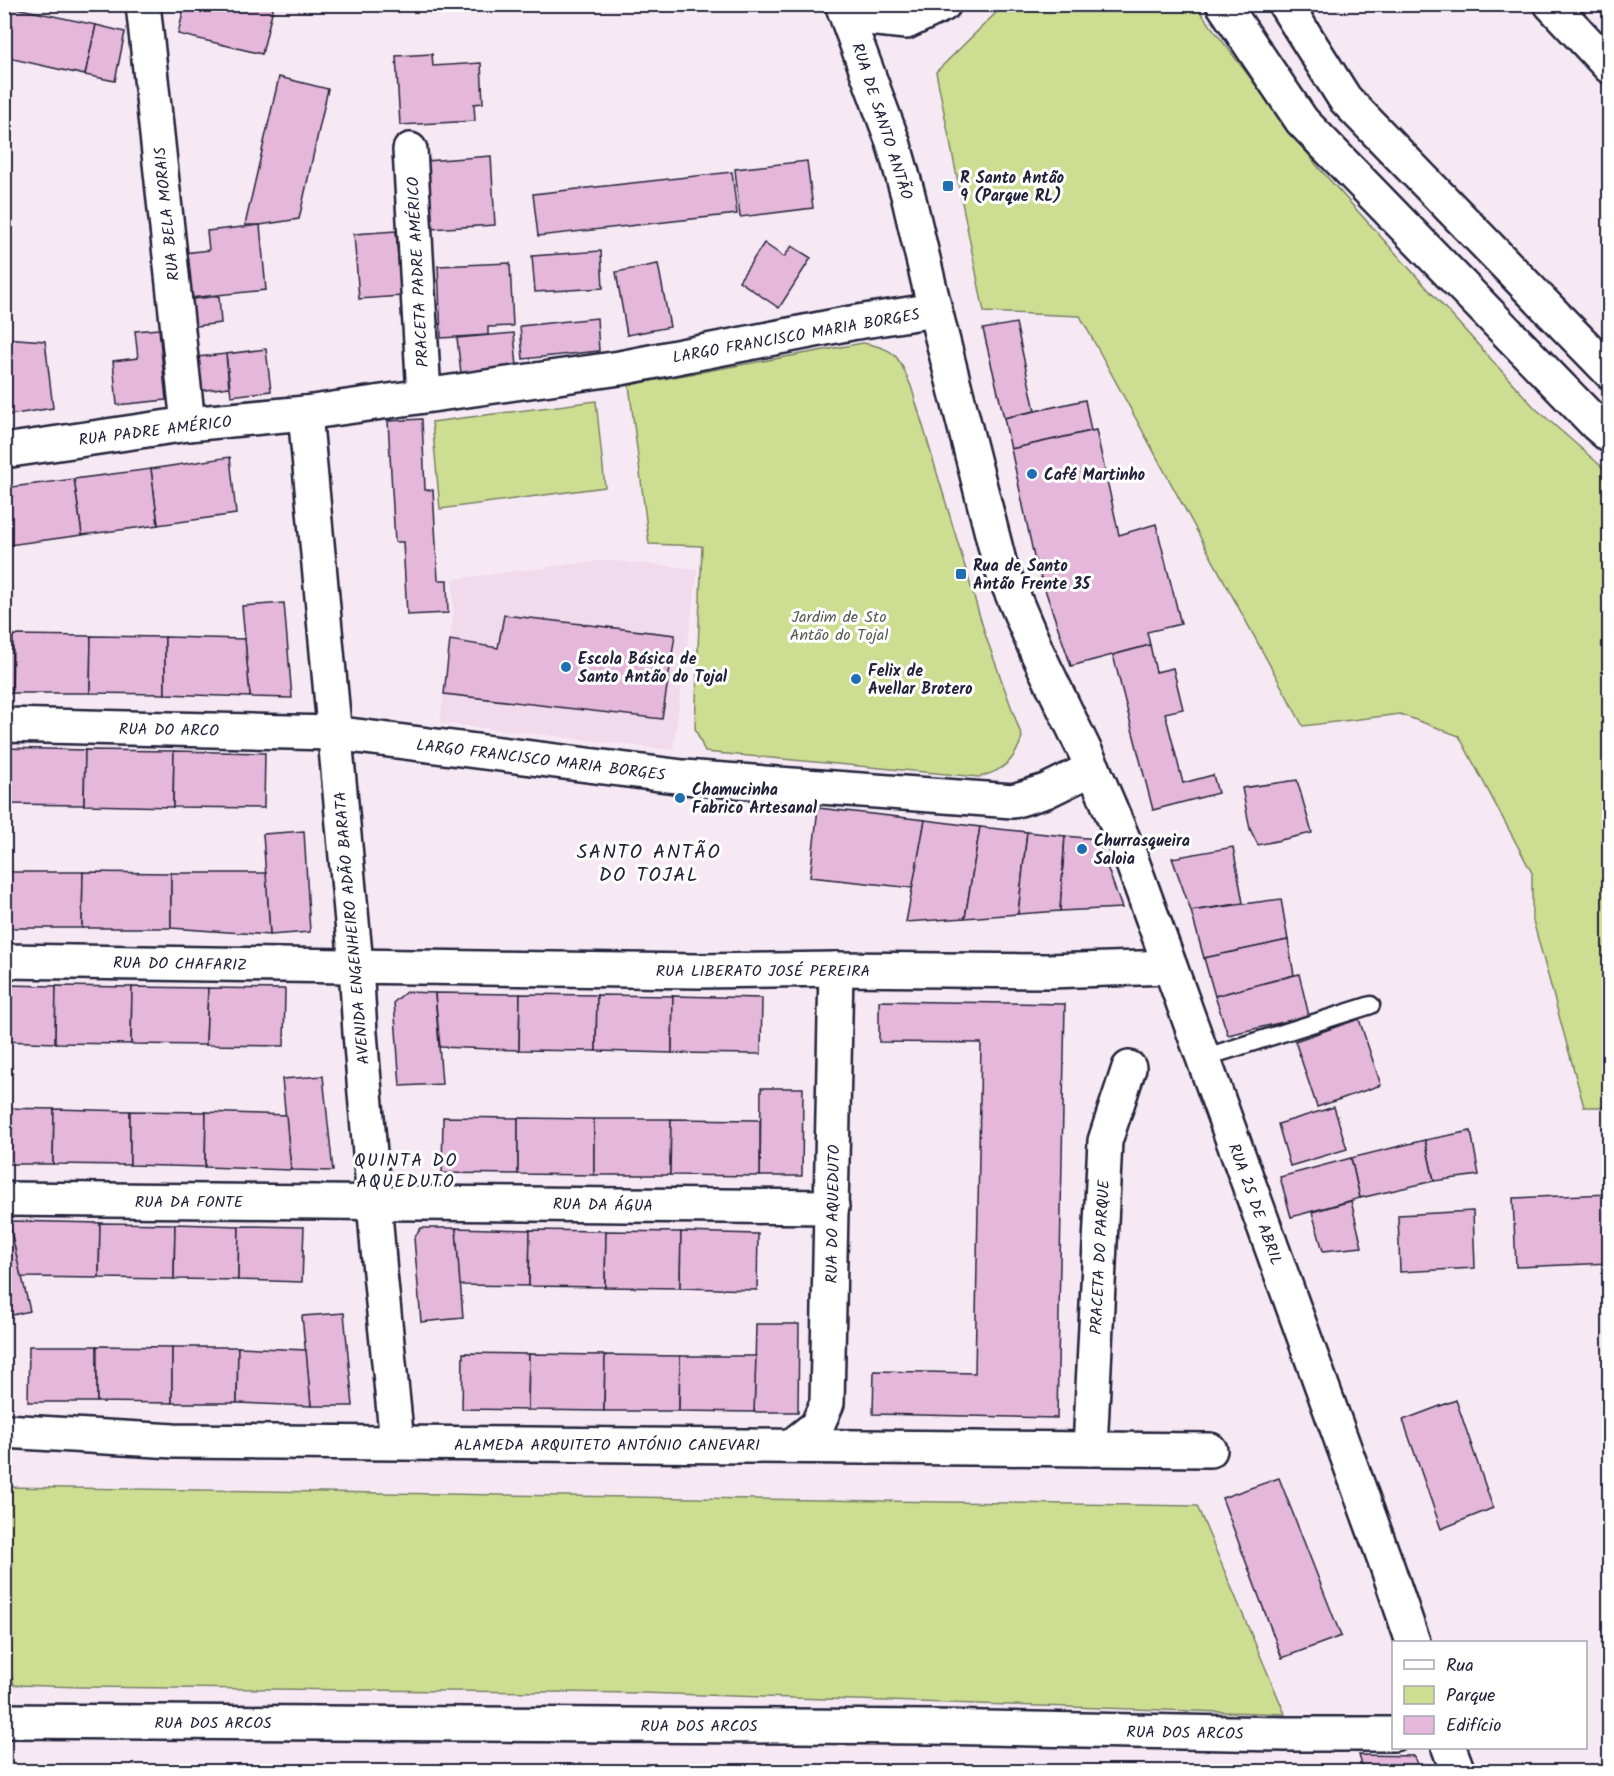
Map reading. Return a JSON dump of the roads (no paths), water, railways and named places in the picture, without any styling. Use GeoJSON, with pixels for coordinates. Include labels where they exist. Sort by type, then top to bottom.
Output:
{"type":"FeatureCollection","features":[{"type":"Feature","properties":{"kind":"main road","name":"RUA BELA MORAIS"},"geometry":{"type":"LineString","coordinates":[[143,4],[188,424]]}},
{"type":"Feature","properties":{"kind":"main road"},"geometry":{"type":"LineString","coordinates":[[845,10],[906,22],[944,4]]}},
{"type":"Feature","properties":{"kind":"main road"},"geometry":{"type":"LineString","coordinates":[[1223,4],[1302,121],[1597,426],[1610,436]]}},
{"type":"Feature","properties":{"kind":"main road"},"geometry":{"type":"LineString","coordinates":[[1285,4],[1345,99],[1610,372]]}},
{"type":"Feature","properties":{"kind":"main road"},"geometry":{"type":"LineString","coordinates":[[1551,4],[1610,67]]}},
{"type":"Feature","properties":{"kind":"main road","name":"RUA DE SANTO ANTÃO"},"geometry":{"type":"LineString","coordinates":[[845,10],[893,142],[935,310]]}},
{"type":"Feature","properties":{"kind":"main road","name":"PRACETA PADRE AMÉRICO"},"geometry":{"type":"LineString","coordinates":[[410,150],[424,395]]}},
{"type":"Feature","properties":{"kind":"main road","name":"LARGO FRANCISCO MARIA BORGES"},"geometry":{"type":"LineString","coordinates":[[305,413],[620,368],[851,323],[935,310],[1000,565],[1037,652],[1093,768],[1046,791],[1013,801],[683,777],[333,733]]}},
{"type":"Feature","properties":{"kind":"main road","name":"RUA PADRE AMÉRICO"},"geometry":{"type":"LineString","coordinates":[[4,451],[188,424],[305,413]]}},
{"type":"Feature","properties":{"kind":"main road","name":"AVENIDA ENGENHEIRO ADÃO BARATA"},"geometry":{"type":"LineString","coordinates":[[305,413],[333,733],[357,965],[360,1033],[374,1202],[397,1442]]}},
{"type":"Feature","properties":{"kind":"main road","name":"RUA DO ARCO"},"geometry":{"type":"LineString","coordinates":[[4,725],[333,733]]}},
{"type":"Feature","properties":{"kind":"main road","name":"RUA 25 DE ABRIL"},"geometry":{"type":"LineString","coordinates":[[1093,768],[1129,853],[1413,1641]]}},
{"type":"Feature","properties":{"kind":"main road","name":"RUA DO CHAFARIZ"},"geometry":{"type":"LineString","coordinates":[[4,961],[357,965]]}},
{"type":"Feature","properties":{"kind":"main road","name":"RUA LIBERATO JOSÉ PEREIRA"},"geometry":{"type":"LineString","coordinates":[[357,965],[698,971],[836,969],[1048,971],[1170,967]]}},
{"type":"Feature","properties":{"kind":"main road","name":"RUA DO AQUEDUTO"},"geometry":{"type":"LineString","coordinates":[[793,1445],[817,1426],[827,1403],[836,969]]}},
{"type":"Feature","properties":{"kind":"main road","name":"PRACETA DO PARQUE"},"geometry":{"type":"LineString","coordinates":[[1090,1449],[1105,1141],[1129,1068]]}},
{"type":"Feature","properties":{"kind":"main road","name":"RUA DA FONTE"},"geometry":{"type":"LineString","coordinates":[[4,1200],[374,1202]]}},
{"type":"Feature","properties":{"kind":"main road","name":"RUA DA ÁGUA"},"geometry":{"type":"LineString","coordinates":[[374,1202],[832,1207]]}},
{"type":"Feature","properties":{"kind":"main road","name":"ALAMEDA ARQUITETO ANTÓNIO CANEVARI"},"geometry":{"type":"LineString","coordinates":[[4,1431],[174,1441],[1210,1450]]}},
{"type":"Feature","properties":{"kind":"main road","name":"RUA DOS ARCOS"},"geometry":{"type":"LineString","coordinates":[[4,1721],[920,1727],[1392,1734]]}},
{"type":"Feature","properties":{"kind":"main road"},"geometry":{"type":"LineString","coordinates":[[1449,1749],[1458,1772]]}},
{"type":"Feature","properties":{"kind":"lane"},"geometry":{"type":"LineString","coordinates":[[1203,1058],[1371,1005]]}},
{"type":"Feature","properties":{"kind":"place","name":"R Santo Antão 9 (Parque RL)"},"geometry":{"type":"Point","coordinates":[948,186]}},
{"type":"Feature","properties":{"kind":"place","name":"Café Martinho"},"geometry":{"type":"Point","coordinates":[1032,474]}},
{"type":"Feature","properties":{"kind":"place","name":"Rua de Santo Antão Frente 35"},"geometry":{"type":"Point","coordinates":[961,574]}},
{"type":"Feature","properties":{"kind":"place","name":"Escola Básica de Santo Antão do Tojal"},"geometry":{"type":"Point","coordinates":[566,667]}},
{"type":"Feature","properties":{"kind":"place","name":"Felix de Avellar Brotero"},"geometry":{"type":"Point","coordinates":[856,679]}},
{"type":"Feature","properties":{"kind":"place","name":"Chamucinha Fabrico Artesanal"},"geometry":{"type":"Point","coordinates":[680,798]}},
{"type":"Feature","properties":{"kind":"place","name":"Churrasqueira Saloia"},"geometry":{"type":"Point","coordinates":[1082,849]}},
{"type":"Feature","properties":{"kind":"district","name":"SANTO ANTÃO DO TOJAL"},"geometry":{"type":"Point","coordinates":[649,862]}},
{"type":"Feature","properties":{"kind":"district","name":"QUINTA DO AQUEDUTO"},"geometry":{"type":"Point","coordinates":[406,1170]}},
{"type":"Feature","properties":{"kind":"park label","name":"Jardim de Sto Antão do Tojal"},"geometry":{"type":"Point","coordinates":[839,625]}}]}
